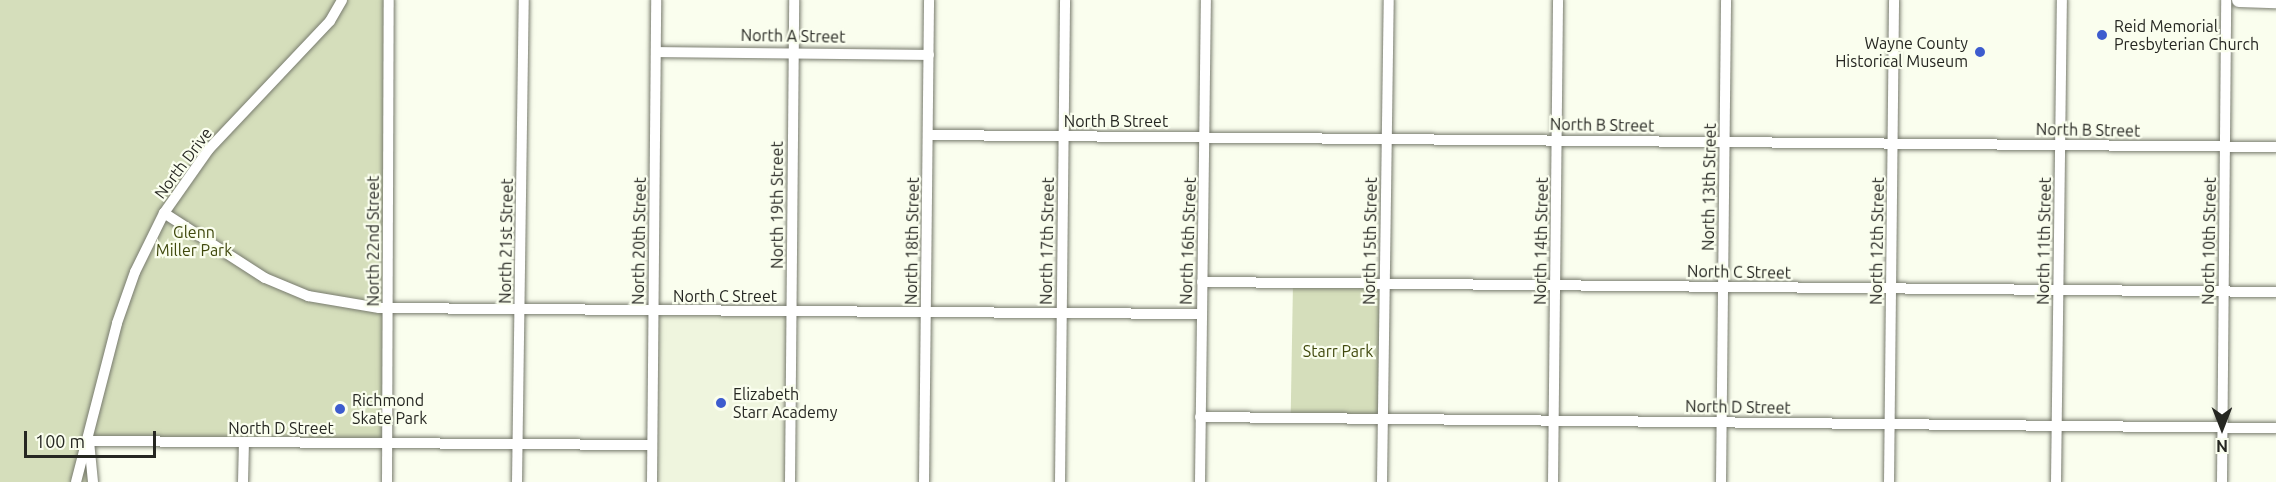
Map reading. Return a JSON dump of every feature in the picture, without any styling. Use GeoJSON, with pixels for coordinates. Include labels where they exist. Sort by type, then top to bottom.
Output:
{"type":"FeatureCollection","features":[{"type":"Feature","properties":{"kind":"main road"},"geometry":{"type":"LineString","coordinates":[[2239,0],[2276,1]]}},
{"type":"Feature","properties":{"kind":"street","name":"North Drive"},"geometry":{"type":"LineString","coordinates":[[75,482],[89,441],[117,323],[135,272],[164,213],[209,149],[330,21],[342,0]]}},
{"type":"Feature","properties":{"kind":"street","name":"North 22nd Street"},"geometry":{"type":"LineString","coordinates":[[387,482],[389,0]]}},
{"type":"Feature","properties":{"kind":"street","name":"North 21st Street"},"geometry":{"type":"LineString","coordinates":[[517,482],[524,0]]}},
{"type":"Feature","properties":{"kind":"street","name":"North 20th Street"},"geometry":{"type":"LineString","coordinates":[[652,482],[656,0]]}},
{"type":"Feature","properties":{"kind":"street","name":"North 19th Street"},"geometry":{"type":"LineString","coordinates":[[790,482],[794,0]]}},
{"type":"Feature","properties":{"kind":"street","name":"North 18th Street"},"geometry":{"type":"LineString","coordinates":[[924,482],[930,0]]}},
{"type":"Feature","properties":{"kind":"street","name":"North 17th Street"},"geometry":{"type":"LineString","coordinates":[[1060,482],[1065,0]]}},
{"type":"Feature","properties":{"kind":"street","name":"North 16th Street"},"geometry":{"type":"LineString","coordinates":[[1200,482],[1206,0]]}},
{"type":"Feature","properties":{"kind":"street","name":"North 15th Street"},"geometry":{"type":"LineString","coordinates":[[1382,482],[1389,0]]}},
{"type":"Feature","properties":{"kind":"street","name":"North 14th Street"},"geometry":{"type":"LineString","coordinates":[[1553,482],[1558,0]]}},
{"type":"Feature","properties":{"kind":"street","name":"North 13th Street"},"geometry":{"type":"LineString","coordinates":[[1721,482],[1726,0]]}},
{"type":"Feature","properties":{"kind":"street","name":"North 12th Street"},"geometry":{"type":"LineString","coordinates":[[1889,482],[1894,0]]}},
{"type":"Feature","properties":{"kind":"street","name":"North 11th Street"},"geometry":{"type":"LineString","coordinates":[[2056,482],[2062,0]]}},
{"type":"Feature","properties":{"kind":"street","name":"North 10th Street"},"geometry":{"type":"LineString","coordinates":[[2222,482],[2226,0]]}},
{"type":"Feature","properties":{"kind":"street","name":"North A Street"},"geometry":{"type":"LineString","coordinates":[[656,52],[929,55]]}},
{"type":"Feature","properties":{"kind":"street","name":"North B Street"},"geometry":{"type":"LineString","coordinates":[[928,135],[2276,147]]}},
{"type":"Feature","properties":{"kind":"street","name":"North C Street"},"geometry":{"type":"LineString","coordinates":[[164,213],[265,278],[309,296],[388,309],[1201,314]]}},
{"type":"Feature","properties":{"kind":"street","name":"North C Street"},"geometry":{"type":"LineString","coordinates":[[1202,282],[2276,292]]}},
{"type":"Feature","properties":{"kind":"street","name":"North D Street"},"geometry":{"type":"LineString","coordinates":[[1200,417],[2276,428]]}},
{"type":"Feature","properties":{"kind":"street","name":"North D Street"},"geometry":{"type":"LineString","coordinates":[[89,441],[652,445]]}},
{"type":"Feature","properties":{"kind":"street"},"geometry":{"type":"LineString","coordinates":[[89,441],[93,482]]}},
{"type":"Feature","properties":{"kind":"street"},"geometry":{"type":"LineString","coordinates":[[243,482],[244,442]]}},
{"type":"Feature","properties":{"kind":"shaded area","name":"Elizabeth Starr Academy"},"geometry":{"type":"Polygon","coordinates":[[[653,310],[791,310],[791,482],[653,482],[653,310]]]}},
{"type":"Feature","properties":{"kind":"green space","name":"Glenn Miller Park"},"geometry":{"type":"Polygon","coordinates":[[[0,0],[389,0],[387,443],[90,441],[93,482],[0,482],[0,0]]]}},
{"type":"Feature","properties":{"kind":"green space","name":"Starr Park"},"geometry":{"type":"Polygon","coordinates":[[[1293,283],[1385,285],[1383,420],[1291,418],[1293,283]]]}},
{"type":"Feature","properties":{"kind":"place","name":"Reid Memorial Presbyterian Church"},"geometry":{"type":"Point","coordinates":[2102,35]}},
{"type":"Feature","properties":{"kind":"place","name":"Wayne County Historical Museum"},"geometry":{"type":"Point","coordinates":[1980,52]}},
{"type":"Feature","properties":{"kind":"place","name":"Elizabeth Starr Academy"},"geometry":{"type":"Point","coordinates":[721,403]}},
{"type":"Feature","properties":{"kind":"place","name":"Richmond Skate Park"},"geometry":{"type":"Point","coordinates":[340,409]}}]}
